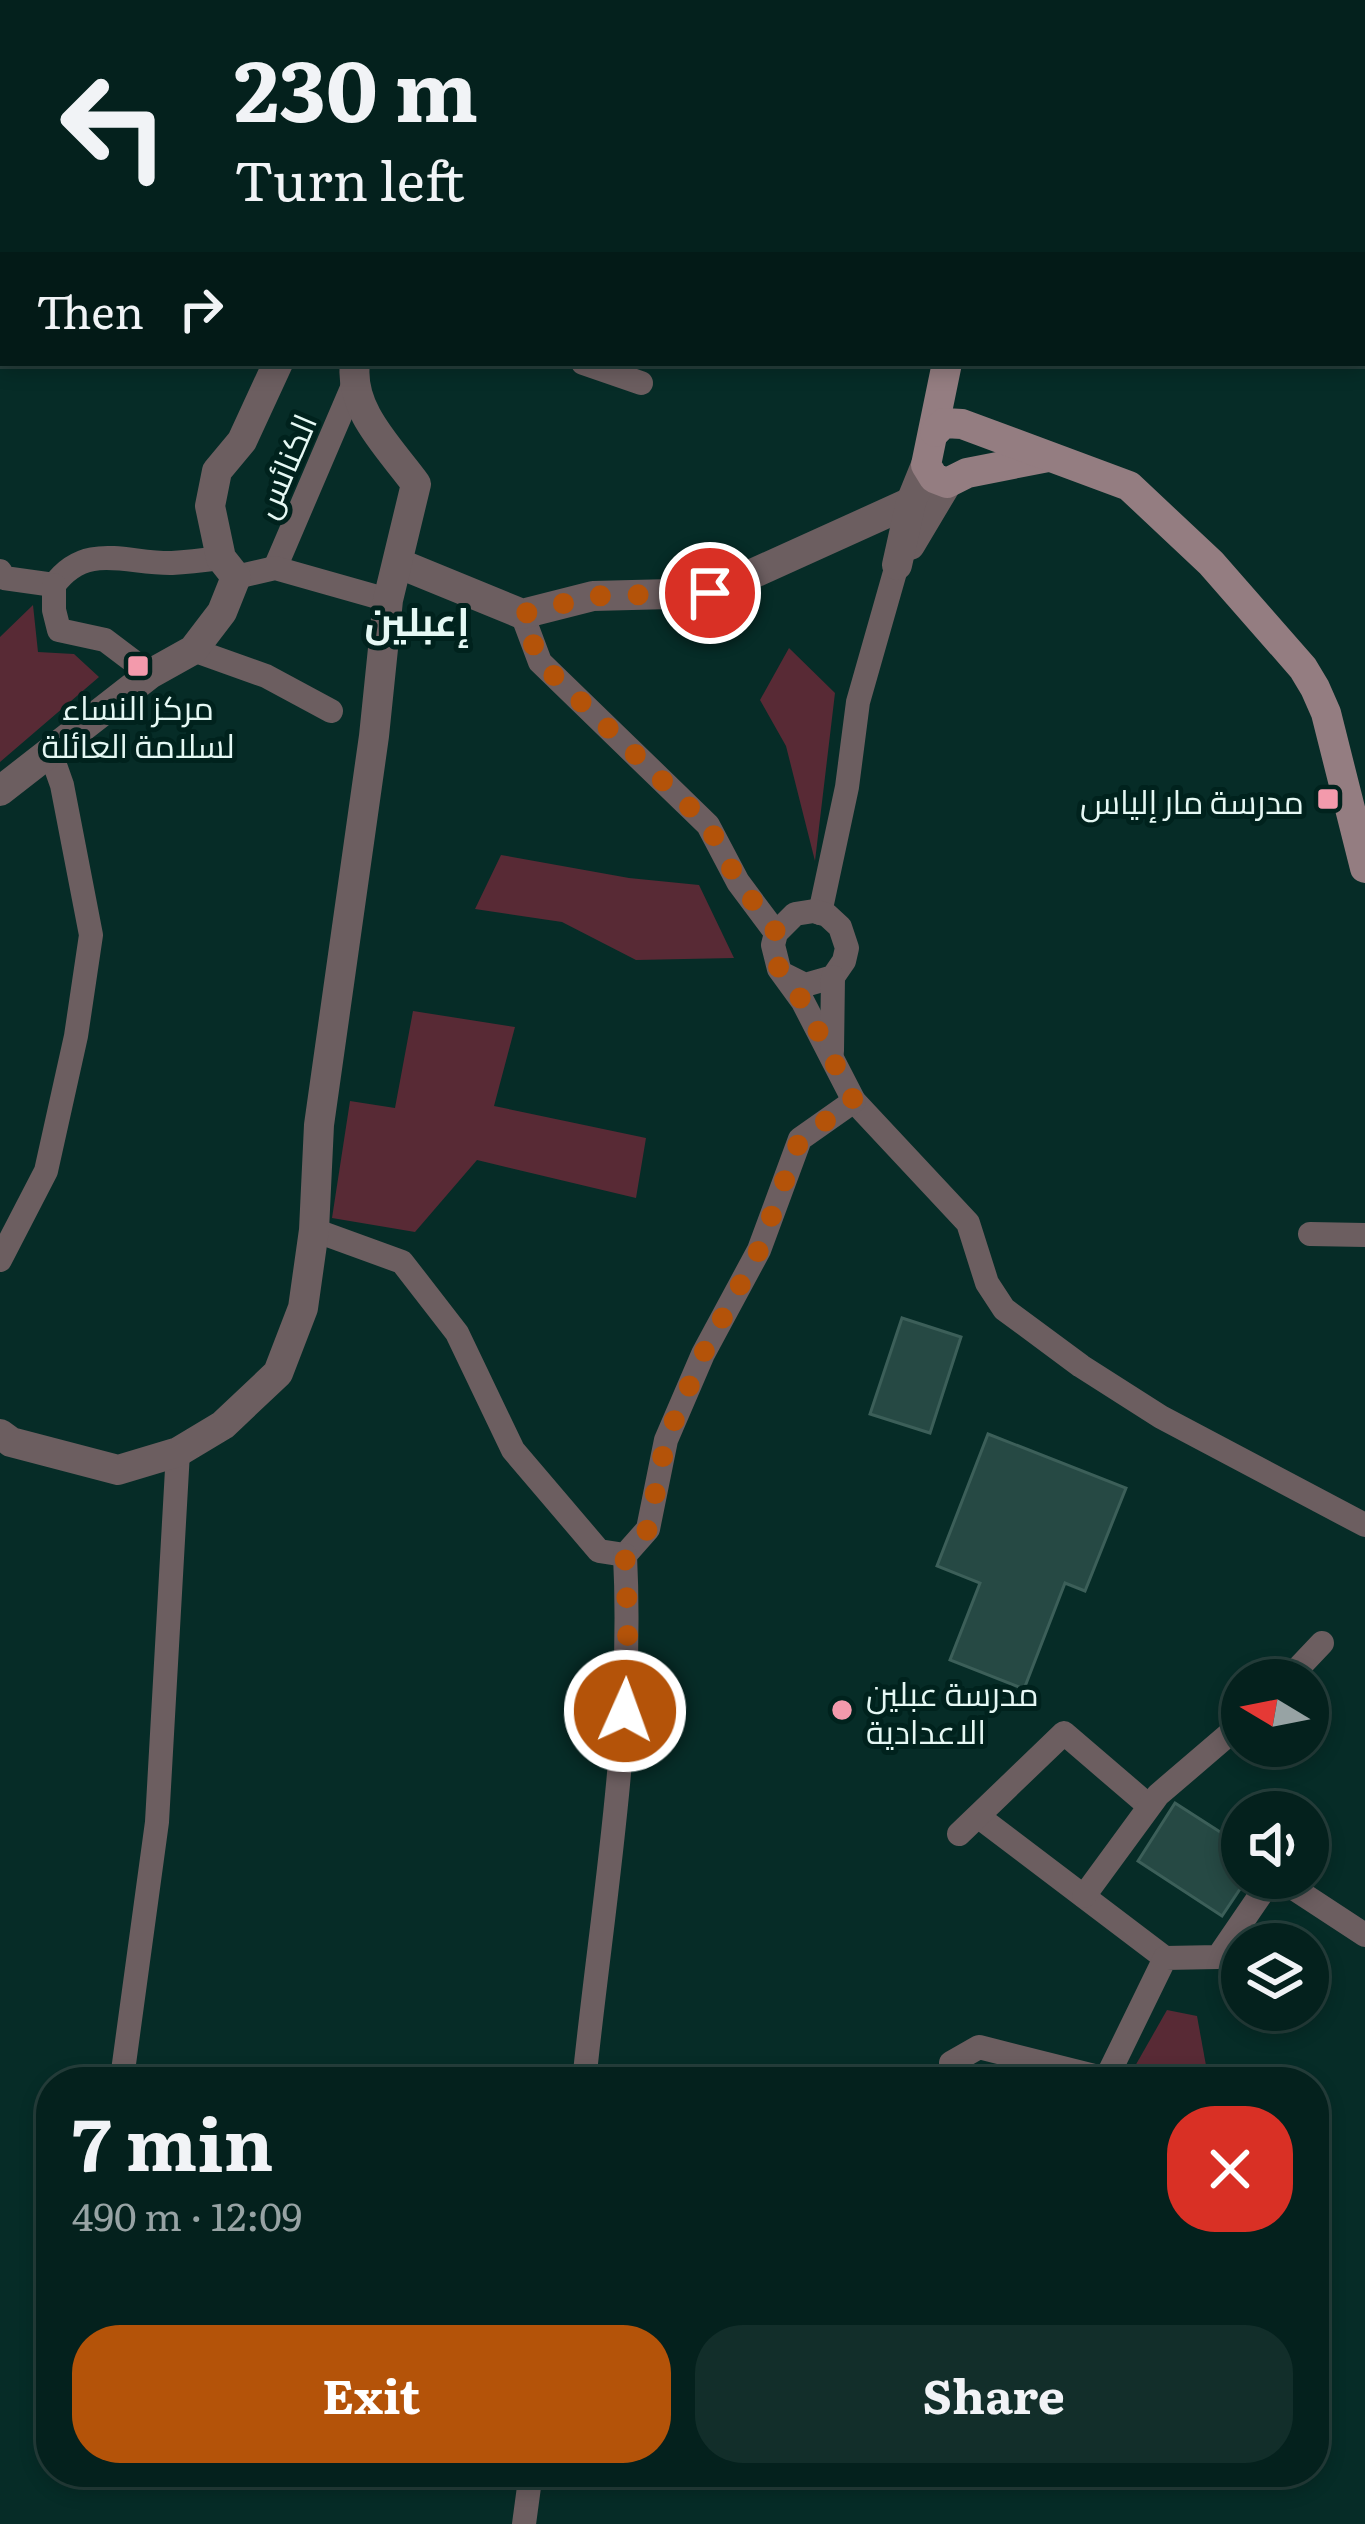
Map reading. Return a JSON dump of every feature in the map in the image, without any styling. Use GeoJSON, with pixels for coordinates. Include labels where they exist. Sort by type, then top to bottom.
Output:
{"type":"FeatureCollection","features":[{"type":"Feature","properties":{"kind":"main road"},"geometry":{"type":"LineString","coordinates":[[947,474],[955,428],[948,366]]}},
{"type":"Feature","properties":{"kind":"main road"},"geometry":{"type":"LineString","coordinates":[[955,428],[1129,486],[1211,563],[1303,668],[1326,713],[1363,856]]}},
{"type":"Feature","properties":{"kind":"main road"},"geometry":{"type":"LineString","coordinates":[[947,474],[974,449],[955,428]]}},
{"type":"Feature","properties":{"kind":"main road"},"geometry":{"type":"LineString","coordinates":[[947,474],[1048,457]]}},
{"type":"Feature","properties":{"kind":"street"},"geometry":{"type":"LineString","coordinates":[[0,791],[150,674],[193,650],[222,612],[229,568],[210,506],[217,471],[242,441],[274,366]]}},
{"type":"Feature","properties":{"kind":"street"},"geometry":{"type":"LineString","coordinates":[[592,366],[640,383]]}},
{"type":"Feature","properties":{"kind":"street"},"geometry":{"type":"LineString","coordinates":[[0,1434],[11,1442],[118,1470],[178,1452],[223,1425],[278,1373],[303,1308],[314,1230],[319,1125],[374,736],[388,600],[416,484],[372,426],[353,376]]}},
{"type":"Feature","properties":{"kind":"street","name":"الكنائس"},"geometry":{"type":"LineString","coordinates":[[274,568],[353,376]]}},
{"type":"Feature","properties":{"kind":"street"},"geometry":{"type":"LineString","coordinates":[[400,564],[522,614],[593,596],[710,593],[911,502],[947,474]]}},
{"type":"Feature","properties":{"kind":"street"},"geometry":{"type":"LineString","coordinates":[[897,565],[947,474]]}},
{"type":"Feature","properties":{"kind":"street"},"geometry":{"type":"LineString","coordinates":[[820,913],[847,787],[858,702],[911,502]]}},
{"type":"Feature","properties":{"kind":"street","name":"الكنائس"},"geometry":{"type":"LineString","coordinates":[[54,585],[67,568],[100,557],[274,568],[388,600]]}},
{"type":"Feature","properties":{"kind":"street"},"geometry":{"type":"LineString","coordinates":[[1,579],[54,585],[53,610],[59,630],[105,640],[150,674]]}},
{"type":"Feature","properties":{"kind":"street"},"geometry":{"type":"LineString","coordinates":[[522,614],[540,662],[708,825],[738,881],[776,932],[774,957],[854,1101],[968,1223],[987,1283],[1004,1309],[1160,1417],[1365,1525]]}},
{"type":"Feature","properties":{"kind":"street"},"geometry":{"type":"LineString","coordinates":[[193,650],[266,676],[331,711]]}},
{"type":"Feature","properties":{"kind":"street"},"geometry":{"type":"LineString","coordinates":[[0,1260],[46,1171],[76,1036],[91,935],[62,784],[50,751]]}},
{"type":"Feature","properties":{"kind":"street"},"geometry":{"type":"LineString","coordinates":[[776,932],[795,914],[820,913],[833,919],[845,938],[844,961],[833,976],[832,1059]]}},
{"type":"Feature","properties":{"kind":"street"},"geometry":{"type":"LineString","coordinates":[[784,975],[806,985],[833,976]]}},
{"type":"Feature","properties":{"kind":"street"},"geometry":{"type":"LineString","coordinates":[[586,2067],[624,1754],[625,1556],[648,1529],[666,1440],[703,1354],[759,1250],[800,1139],[854,1101]]}},
{"type":"Feature","properties":{"kind":"street"},"geometry":{"type":"LineString","coordinates":[[314,1230],[402,1262],[457,1333],[513,1450],[599,1551],[625,1556]]}},
{"type":"Feature","properties":{"kind":"street"},"geometry":{"type":"LineString","coordinates":[[1310,1234],[1365,1235]]}},
{"type":"Feature","properties":{"kind":"street"},"geometry":{"type":"LineString","coordinates":[[124,2067],[157,1822],[178,1452]]}},
{"type":"Feature","properties":{"kind":"street"},"geometry":{"type":"LineString","coordinates":[[1307,1659],[1322,1643]]}},
{"type":"Feature","properties":{"kind":"street"},"geometry":{"type":"LineString","coordinates":[[1149,1807],[1064,1733],[969,1826],[1084,1896],[1165,1958],[1218,1957],[1260,1899]]}},
{"type":"Feature","properties":{"kind":"street"},"geometry":{"type":"LineString","coordinates":[[1084,1896],[1158,1795],[1221,1741]]}},
{"type":"Feature","properties":{"kind":"street"},"geometry":{"type":"LineString","coordinates":[[1308,1899],[1365,1935]]}},
{"type":"Feature","properties":{"kind":"street"},"geometry":{"type":"LineString","coordinates":[[1112,2067],[1165,1958]]}},
{"type":"Feature","properties":{"kind":"street"},"geometry":{"type":"LineString","coordinates":[[951,2063],[979,2047],[1058,2067]]}},
{"type":"Feature","properties":{"kind":"street"},"geometry":{"type":"LineString","coordinates":[[524,2524],[529,2487]]}},
{"type":"Feature","properties":{"kind":"shaded area"},"geometry":{"type":"Polygon","coordinates":[[[33,605],[38,652],[74,654],[99,677],[0,762],[0,637],[33,605]]]}},
{"type":"Feature","properties":{"kind":"shaded area"},"geometry":{"type":"Polygon","coordinates":[[[789,648],[835,693],[815,861],[786,746],[760,700],[789,648]]]}},
{"type":"Feature","properties":{"kind":"shaded area"},"geometry":{"type":"Polygon","coordinates":[[[501,855],[699,885],[734,958],[636,960],[562,922],[475,909],[501,855]]]}},
{"type":"Feature","properties":{"kind":"shaded area"},"geometry":{"type":"Polygon","coordinates":[[[413,1011],[515,1027],[494,1106],[646,1138],[636,1198],[477,1160],[415,1232],[332,1218],[350,1101],[395,1108],[413,1011]]]}},
{"type":"Feature","properties":{"kind":"shaded area"},"geometry":{"type":"Polygon","coordinates":[[[1167,2010],[1197,2016],[1206,2067],[1135,2067],[1167,2010]]]}},
{"type":"Feature","properties":{"kind":"building"},"geometry":{"type":"Polygon","coordinates":[[[902,1318],[961,1337],[930,1433],[870,1414],[902,1318]]]}},
{"type":"Feature","properties":{"kind":"building"},"geometry":{"type":"Polygon","coordinates":[[[988,1434],[1126,1488],[1085,1591],[1065,1583],[1024,1689],[950,1660],[980,1583],[937,1566],[988,1434]]]}},
{"type":"Feature","properties":{"kind":"building"},"geometry":{"type":"Polygon","coordinates":[[[1175,1803],[1221,1833],[1221,1899],[1233,1899],[1222,1916],[1138,1861],[1175,1803]]]}},
{"type":"Feature","properties":{"kind":"place","name":"مركز النساء لسلامة العائلة"},"geometry":{"type":"Point","coordinates":[138,666]}},
{"type":"Feature","properties":{"kind":"place","name":"مدرسة مار إلياس"},"geometry":{"type":"Point","coordinates":[1328,799]}},
{"type":"Feature","properties":{"kind":"place","name":"مدرسة عبلين الاعدادية"},"geometry":{"type":"Point","coordinates":[842,1710]}},
{"type":"Feature","properties":{"kind":"district","name":"إعبلين"},"geometry":{"type":"Point","coordinates":[417,619]}},
{"type":"Feature","properties":{"kind":"route"},"geometry":{"type":"LineString","coordinates":[[625,1711],[625,1556],[648,1529],[666,1440],[703,1354],[759,1250],[800,1139],[854,1101],[803,1002],[779,969],[773,945],[776,932],[738,881],[708,825],[540,662],[522,614],[593,596],[710,593]]}}]}
